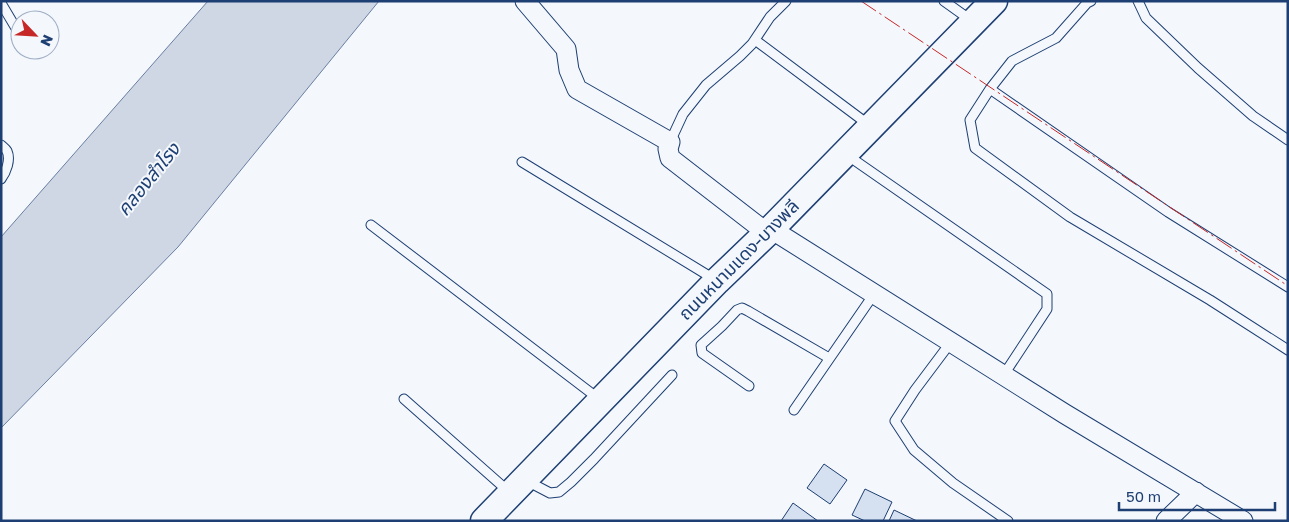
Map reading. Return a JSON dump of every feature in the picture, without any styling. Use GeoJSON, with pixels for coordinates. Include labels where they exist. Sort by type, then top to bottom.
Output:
{"type":"FeatureCollection","features":[{"type":"Feature","properties":{"kind":"main road","name":"ถนนหนามแดง-บางพลี"},"geometry":{"type":"LineString","coordinates":[[484,521],[717,281],[769,231],[994,1]]}},
{"type":"Feature","properties":{"kind":"street"},"geometry":{"type":"LineString","coordinates":[[525,1],[566,49],[569,70],[578,89],[670,142],[668,149],[670,158],[769,231],[874,294],[1065,414],[1243,521]]}},
{"type":"Feature","properties":{"kind":"street"},"geometry":{"type":"LineString","coordinates":[[1166,521],[1196,492]]}},
{"type":"Feature","properties":{"kind":"lane"},"geometry":{"type":"LineString","coordinates":[[670,142],[684,114],[706,85],[740,56],[755,40],[770,17],[786,1]]}},
{"type":"Feature","properties":{"kind":"lane"},"geometry":{"type":"LineString","coordinates":[[944,1],[974,22]]}},
{"type":"Feature","properties":{"kind":"lane"},"geometry":{"type":"LineString","coordinates":[[1091,1],[1087,3],[1056,38],[1012,61],[990,89],[970,120],[975,148],[1070,217],[1210,300],[1288,350]]}},
{"type":"Feature","properties":{"kind":"lane"},"geometry":{"type":"LineString","coordinates":[[1138,1],[1146,18],[1198,68],[1253,116],[1288,140]]}},
{"type":"Feature","properties":{"kind":"lane"},"geometry":{"type":"LineString","coordinates":[[1,3],[10,18]]}},
{"type":"Feature","properties":{"kind":"lane"},"geometry":{"type":"LineString","coordinates":[[755,40],[871,126]]}},
{"type":"Feature","properties":{"kind":"lane"},"geometry":{"type":"LineString","coordinates":[[990,89],[1168,212],[1288,287]]}},
{"type":"Feature","properties":{"kind":"lane"},"geometry":{"type":"LineString","coordinates":[[1,145],[7,152],[9,160],[5,174],[1,179]]}},
{"type":"Feature","properties":{"kind":"lane"},"geometry":{"type":"LineString","coordinates":[[845,153],[1048,294],[1047,308],[1003,376]]}},
{"type":"Feature","properties":{"kind":"lane"},"geometry":{"type":"LineString","coordinates":[[522,162],[717,281]]}},
{"type":"Feature","properties":{"kind":"lane"},"geometry":{"type":"LineString","coordinates":[[371,225],[602,401]]}},
{"type":"Feature","properties":{"kind":"lane"},"geometry":{"type":"LineString","coordinates":[[794,410],[874,294]]}},
{"type":"Feature","properties":{"kind":"lane"},"geometry":{"type":"LineString","coordinates":[[749,386],[702,353],[701,344],[737,310],[742,308],[829,358]]}},
{"type":"Feature","properties":{"kind":"lane"},"geometry":{"type":"LineString","coordinates":[[950,342],[915,390],[896,421],[914,450],[953,483],[1008,521]]}},
{"type":"Feature","properties":{"kind":"lane"},"geometry":{"type":"LineString","coordinates":[[404,399],[518,487],[550,493],[559,492],[571,482],[672,375]]}},
{"type":"Feature","properties":{"kind":"water","name":"คลองสำโรง"},"geometry":{"type":"Polygon","coordinates":[[[208,1],[379,1],[178,247],[1,428],[1,237],[208,1]]]}},
{"type":"Feature","properties":{"kind":"building"},"geometry":{"type":"Polygon","coordinates":[[[824,464],[847,480],[830,504],[807,488],[824,464]]]}},
{"type":"Feature","properties":{"kind":"building"},"geometry":{"type":"Polygon","coordinates":[[[865,489],[892,502],[883,521],[865,521],[852,515],[865,489]]]}},
{"type":"Feature","properties":{"kind":"building"},"geometry":{"type":"Polygon","coordinates":[[[793,503],[818,521],[781,521],[793,503]]]}},
{"type":"Feature","properties":{"kind":"building"},"geometry":{"type":"Polygon","coordinates":[[[894,510],[917,521],[889,521],[894,510]]]}},
{"type":"Feature","properties":{"kind":"power"},"geometry":{"type":"LineString","coordinates":[[861,1],[1288,286]]}}]}
